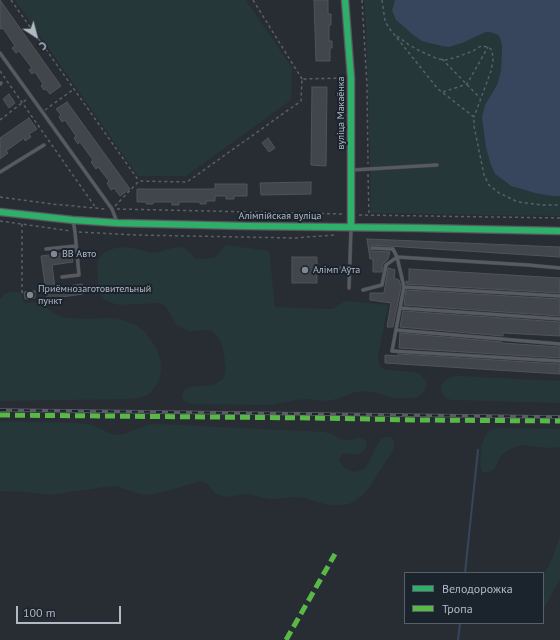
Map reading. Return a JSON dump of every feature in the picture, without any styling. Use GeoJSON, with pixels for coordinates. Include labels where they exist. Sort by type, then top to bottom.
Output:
{"type":"FeatureCollection","features":[{"type":"Feature","properties":{"kind":"street","name":"вуліца Макаёнка"},"geometry":{"type":"LineString","coordinates":[[345,0],[351,78],[351,230]]}},
{"type":"Feature","properties":{"kind":"street","name":"Алімпійская вуліца"},"geometry":{"type":"LineString","coordinates":[[0,212],[118,223],[351,230],[419,228],[560,231]]}},
{"type":"Feature","properties":{"kind":"lane"},"geometry":{"type":"LineString","coordinates":[[0,53],[112,209],[118,223]]}},
{"type":"Feature","properties":{"kind":"lane"},"geometry":{"type":"LineString","coordinates":[[0,172],[44,145]]}},
{"type":"Feature","properties":{"kind":"lane"},"geometry":{"type":"LineString","coordinates":[[351,170],[437,165]]}},
{"type":"Feature","properties":{"kind":"lane"},"geometry":{"type":"LineString","coordinates":[[62,277],[79,275],[73,220]]}},
{"type":"Feature","properties":{"kind":"lane"},"geometry":{"type":"LineString","coordinates":[[349,288],[351,230]]}},
{"type":"Feature","properties":{"kind":"lane"},"geometry":{"type":"LineString","coordinates":[[46,249],[76,246]]}},
{"type":"Feature","properties":{"kind":"lane"},"geometry":{"type":"LineString","coordinates":[[372,248],[393,249],[397,257],[404,287],[392,351],[560,361]]}},
{"type":"Feature","properties":{"kind":"lane"},"geometry":{"type":"LineString","coordinates":[[362,290],[382,285],[386,265],[397,257],[560,268]]}},
{"type":"Feature","properties":{"kind":"lane"},"geometry":{"type":"LineString","coordinates":[[324,269],[349,268]]}},
{"type":"Feature","properties":{"kind":"lane"},"geometry":{"type":"LineString","coordinates":[[404,287],[560,296]]}},
{"type":"Feature","properties":{"kind":"lane"},"geometry":{"type":"LineString","coordinates":[[400,308],[560,319]]}},
{"type":"Feature","properties":{"kind":"lane"},"geometry":{"type":"LineString","coordinates":[[396,330],[560,344]]}},
{"type":"Feature","properties":{"kind":"path"},"geometry":{"type":"LineString","coordinates":[[11,0],[139,181]]}},
{"type":"Feature","properties":{"kind":"path"},"geometry":{"type":"LineString","coordinates":[[112,209],[139,181],[187,182],[301,102],[302,79],[253,0]]}},
{"type":"Feature","properties":{"kind":"path"},"geometry":{"type":"LineString","coordinates":[[362,0],[367,85],[370,215]]}},
{"type":"Feature","properties":{"kind":"path"},"geometry":{"type":"LineString","coordinates":[[382,0],[385,21],[415,61],[438,89],[474,117]]}},
{"type":"Feature","properties":{"kind":"path"},"geometry":{"type":"LineString","coordinates":[[396,35],[420,52],[438,59],[446,60],[457,57],[473,51],[481,46],[488,47],[492,50],[493,60],[491,71],[474,117],[474,126],[484,175],[489,184],[499,193],[518,202],[542,205],[560,205]]}},
{"type":"Feature","properties":{"kind":"path"},"geometry":{"type":"LineString","coordinates":[[442,92],[467,84],[488,47]]}},
{"type":"Feature","properties":{"kind":"path"},"geometry":{"type":"LineString","coordinates":[[442,59],[480,98]]}},
{"type":"Feature","properties":{"kind":"path"},"geometry":{"type":"LineString","coordinates":[[0,71],[96,208]]}},
{"type":"Feature","properties":{"kind":"path"},"geometry":{"type":"LineString","coordinates":[[302,79],[351,78]]}},
{"type":"Feature","properties":{"kind":"path"},"geometry":{"type":"LineString","coordinates":[[42,112],[74,89]]}},
{"type":"Feature","properties":{"kind":"path"},"geometry":{"type":"LineString","coordinates":[[0,120],[31,96]]}},
{"type":"Feature","properties":{"kind":"path"},"geometry":{"type":"LineString","coordinates":[[0,197],[52,204],[112,209],[560,218]]}},
{"type":"Feature","properties":{"kind":"path"},"geometry":{"type":"LineString","coordinates":[[0,221],[75,232],[136,235],[294,238],[351,230]]}},
{"type":"Feature","properties":{"kind":"path"},"geometry":{"type":"LineString","coordinates":[[22,224],[22,292]]}},
{"type":"Feature","properties":{"kind":"shaded area"},"geometry":{"type":"Polygon","coordinates":[[[15,0],[246,0],[292,68],[291,100],[186,176],[138,176],[15,0]]]}},
{"type":"Feature","properties":{"kind":"shaded area"},"geometry":{"type":"Polygon","coordinates":[[[364,0],[395,0],[392,7],[393,13],[398,22],[423,41],[436,45],[449,47],[486,32],[498,35],[502,46],[501,71],[497,85],[483,112],[486,148],[495,174],[507,184],[521,189],[552,196],[560,196],[560,216],[371,213],[366,23],[364,0]]]}},
{"type":"Feature","properties":{"kind":"shaded area"},"geometry":{"type":"Polygon","coordinates":[[[226,245],[269,251],[275,307],[333,309],[345,301],[388,305],[378,362],[384,369],[420,374],[426,381],[427,385],[425,390],[417,397],[410,398],[393,398],[377,393],[363,391],[355,392],[332,400],[324,401],[307,399],[271,405],[188,403],[182,396],[186,389],[190,387],[214,385],[223,379],[225,375],[226,369],[223,348],[218,337],[213,332],[207,330],[189,331],[178,326],[167,308],[159,303],[119,305],[104,299],[99,290],[97,264],[102,254],[112,249],[121,247],[152,253],[178,247],[184,248],[196,259],[204,259],[216,257],[226,245]]]}},
{"type":"Feature","properties":{"kind":"shaded area"},"geometry":{"type":"Polygon","coordinates":[[[10,292],[21,293],[24,303],[37,302],[62,317],[85,319],[116,318],[136,325],[145,332],[151,340],[157,350],[161,362],[159,380],[155,387],[148,395],[139,398],[0,401],[0,299],[5,294],[10,292]]]}},
{"type":"Feature","properties":{"kind":"shaded area"},"geometry":{"type":"Polygon","coordinates":[[[458,376],[560,381],[560,403],[447,399],[441,391],[441,386],[449,378],[458,376]]]}},
{"type":"Feature","properties":{"kind":"shaded area"},"geometry":{"type":"Polygon","coordinates":[[[0,421],[88,424],[116,435],[148,425],[158,424],[325,432],[341,439],[350,440],[360,438],[366,441],[367,443],[364,451],[355,455],[347,453],[343,454],[340,457],[339,460],[342,466],[354,472],[362,470],[366,467],[381,439],[390,437],[394,441],[394,445],[393,450],[369,488],[363,495],[349,504],[329,505],[305,498],[291,497],[269,499],[248,494],[226,497],[214,492],[206,483],[200,481],[154,494],[145,495],[112,486],[50,495],[0,491],[0,421]]]}},
{"type":"Feature","properties":{"kind":"shaded area"},"geometry":{"type":"Polygon","coordinates":[[[500,428],[560,429],[560,447],[546,448],[526,445],[518,446],[504,453],[500,457],[495,468],[491,471],[483,472],[480,464],[482,444],[488,432],[500,428]]]}},
{"type":"Feature","properties":{"kind":"shaded area"},"geometry":{"type":"Polygon","coordinates":[[[560,536],[560,579],[544,608],[544,573],[553,556],[560,536]]]}},
{"type":"Feature","properties":{"kind":"water"},"geometry":{"type":"Polygon","coordinates":[[[395,0],[560,0],[560,196],[535,193],[511,186],[495,174],[491,165],[486,148],[482,117],[485,105],[497,85],[501,71],[502,46],[498,35],[486,32],[449,47],[422,41],[396,20],[392,10],[395,0]]]}},
{"type":"Feature","properties":{"kind":"building"},"geometry":{"type":"Polygon","coordinates":[[[0,0],[61,86],[50,94],[41,86],[43,84],[35,72],[32,74],[29,70],[32,68],[19,51],[16,53],[12,48],[15,46],[3,28],[0,29],[0,0]]]}},
{"type":"Feature","properties":{"kind":"building"},"geometry":{"type":"Polygon","coordinates":[[[314,0],[328,0],[328,14],[331,14],[329,41],[332,41],[332,48],[330,48],[330,61],[316,61],[314,0]]]}},
{"type":"Feature","properties":{"kind":"building"},"geometry":{"type":"Polygon","coordinates":[[[312,87],[327,87],[326,166],[311,165],[312,87]]]}},
{"type":"Feature","properties":{"kind":"building"},"geometry":{"type":"Polygon","coordinates":[[[9,94],[15,103],[9,108],[3,99],[9,94]]]}},
{"type":"Feature","properties":{"kind":"building"},"geometry":{"type":"Polygon","coordinates":[[[67,102],[130,189],[120,196],[114,188],[111,190],[107,183],[109,181],[98,167],[96,169],[91,162],[93,160],[80,142],[78,144],[74,138],[76,136],[65,120],[62,122],[59,117],[61,115],[56,109],[67,102]]]}},
{"type":"Feature","properties":{"kind":"building"},"geometry":{"type":"Polygon","coordinates":[[[29,118],[37,129],[29,134],[31,137],[25,141],[24,138],[6,151],[8,153],[0,159],[0,138],[29,118]]]}},
{"type":"Feature","properties":{"kind":"building"},"geometry":{"type":"Polygon","coordinates":[[[268,138],[275,148],[269,152],[262,143],[268,138]]]}},
{"type":"Feature","properties":{"kind":"building"},"geometry":{"type":"Polygon","coordinates":[[[311,182],[311,194],[261,195],[260,183],[311,182]]]}},
{"type":"Feature","properties":{"kind":"building"},"geometry":{"type":"Polygon","coordinates":[[[215,184],[247,184],[247,196],[234,196],[234,199],[226,199],[226,196],[215,196],[215,201],[206,201],[206,204],[200,204],[200,202],[179,202],[179,205],[172,205],[172,202],[153,202],[153,204],[146,204],[147,202],[137,202],[137,189],[215,189],[215,184]]]}},
{"type":"Feature","properties":{"kind":"building"},"geometry":{"type":"Polygon","coordinates":[[[367,239],[560,247],[560,257],[372,245],[369,247],[371,251],[390,252],[388,259],[383,264],[382,272],[373,272],[373,259],[370,259],[367,239]]]}},
{"type":"Feature","properties":{"kind":"building"},"geometry":{"type":"Polygon","coordinates":[[[71,252],[73,262],[52,265],[55,288],[82,284],[83,294],[47,299],[41,256],[71,252]]]}},
{"type":"Feature","properties":{"kind":"building","name":"Алімп Аўта"},"geometry":{"type":"Polygon","coordinates":[[[292,257],[317,257],[317,283],[292,283],[292,257]]]}},
{"type":"Feature","properties":{"kind":"building"},"geometry":{"type":"Polygon","coordinates":[[[388,268],[395,270],[394,278],[399,280],[401,287],[393,327],[387,327],[391,303],[370,300],[370,293],[384,293],[388,268]]]}},
{"type":"Feature","properties":{"kind":"building"},"geometry":{"type":"Polygon","coordinates":[[[409,269],[560,278],[560,293],[406,284],[406,281],[409,282],[409,269]]]}},
{"type":"Feature","properties":{"kind":"building"},"geometry":{"type":"Polygon","coordinates":[[[406,290],[560,299],[560,316],[404,305],[406,290]]]}},
{"type":"Feature","properties":{"kind":"building","name":"Приёмнозаготовительный пункт"},"geometry":{"type":"Polygon","coordinates":[[[35,291],[35,298],[25,299],[24,292],[35,291]]]}},
{"type":"Feature","properties":{"kind":"building"},"geometry":{"type":"Polygon","coordinates":[[[403,311],[560,322],[560,336],[503,333],[503,336],[400,327],[403,311]]]}},
{"type":"Feature","properties":{"kind":"building"},"geometry":{"type":"Polygon","coordinates":[[[400,333],[560,347],[560,358],[399,348],[400,333]]]}},
{"type":"Feature","properties":{"kind":"building"},"geometry":{"type":"Polygon","coordinates":[[[398,354],[560,364],[560,374],[385,363],[385,355],[398,356],[398,354]]]}},
{"type":"Feature","properties":{"kind":"waterway"},"geometry":{"type":"LineString","coordinates":[[465,572],[478,450]]}},
{"type":"Feature","properties":{"kind":"waterway"},"geometry":{"type":"LineString","coordinates":[[458,640],[460,624]]}},
{"type":"Feature","properties":{"kind":"railway"},"geometry":{"type":"LineString","coordinates":[[0,410],[560,417]]}},
{"type":"Feature","properties":{"kind":"marked path"},"geometry":{"type":"LineString","coordinates":[[0,415],[560,421]]}},
{"type":"Feature","properties":{"kind":"marked path"},"geometry":{"type":"LineString","coordinates":[[286,640],[335,554]]}},
{"type":"Feature","properties":{"kind":"cycle path"},"geometry":{"type":"LineString","coordinates":[[345,0],[351,78],[351,227]]}},
{"type":"Feature","properties":{"kind":"cycle path"},"geometry":{"type":"LineString","coordinates":[[0,212],[118,223],[560,231]]}},
{"type":"Feature","properties":{"kind":"place","name":"ВВ Авто"},"geometry":{"type":"Point","coordinates":[54,254]}},
{"type":"Feature","properties":{"kind":"place","name":"Алімп Аўта"},"geometry":{"type":"Point","coordinates":[305,270]}},
{"type":"Feature","properties":{"kind":"place","name":"Приёмнозаготовительный пункт"},"geometry":{"type":"Point","coordinates":[30,295]}}]}
